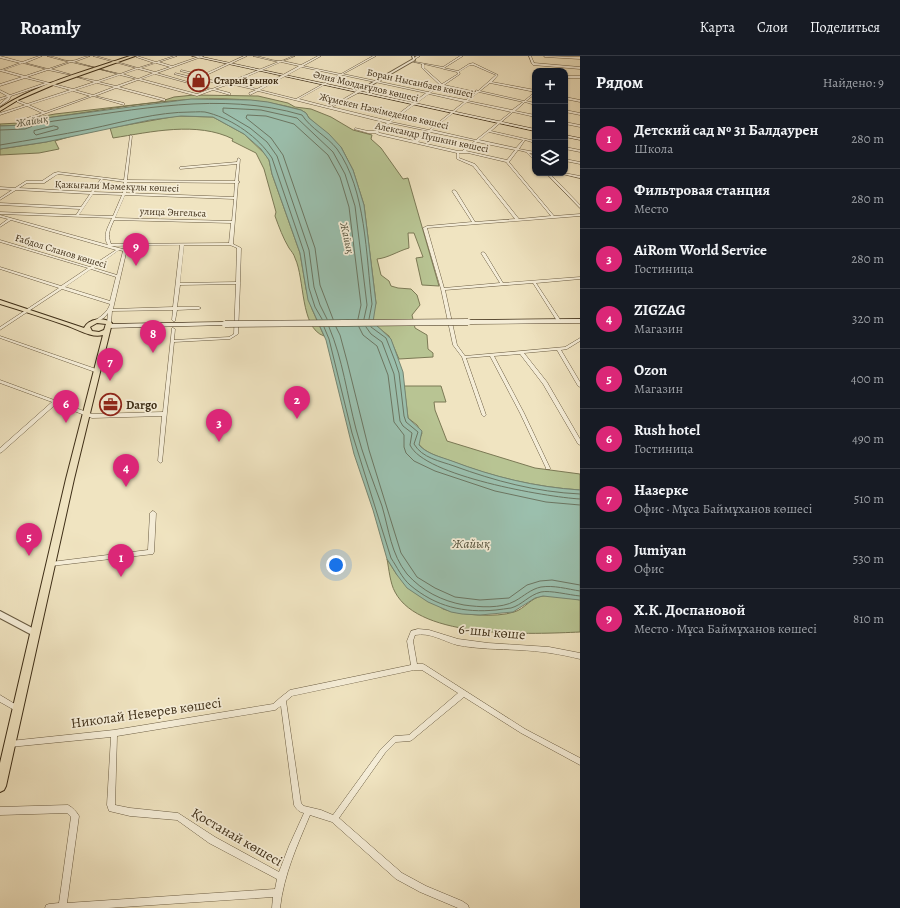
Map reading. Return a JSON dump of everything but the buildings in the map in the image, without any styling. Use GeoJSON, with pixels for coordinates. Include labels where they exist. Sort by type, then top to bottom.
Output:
{"type":"FeatureCollection","features":[{"type":"Feature","properties":{"kind":"main road"},"geometry":{"type":"LineString","coordinates":[[0,110],[50,84],[135,56]]}},
{"type":"Feature","properties":{"kind":"main road","name":"Әлия Молдағұлов көшесі"},"geometry":{"type":"LineString","coordinates":[[194,56],[412,105],[532,129]]}},
{"type":"Feature","properties":{"kind":"main road"},"geometry":{"type":"LineString","coordinates":[[568,137],[580,139]]}},
{"type":"Feature","properties":{"kind":"main road"},"geometry":{"type":"LineString","coordinates":[[0,302],[92,333],[100,334],[108,326],[580,322]]}},
{"type":"Feature","properties":{"kind":"main road"},"geometry":{"type":"LineString","coordinates":[[72,325],[103,321],[108,326]]}},
{"type":"Feature","properties":{"kind":"main road"},"geometry":{"type":"LineString","coordinates":[[93,323],[87,327],[100,340],[103,346]]}},
{"type":"Feature","properties":{"kind":"main road"},"geometry":{"type":"LineString","coordinates":[[0,786],[85,414],[108,326]]}},
{"type":"Feature","properties":{"kind":"street"},"geometry":{"type":"LineString","coordinates":[[0,57],[4,56]]}},
{"type":"Feature","properties":{"kind":"street"},"geometry":{"type":"LineString","coordinates":[[1,70],[41,56]]}},
{"type":"Feature","properties":{"kind":"street"},"geometry":{"type":"LineString","coordinates":[[48,56],[197,95],[260,71],[294,56]]}},
{"type":"Feature","properties":{"kind":"street"},"geometry":{"type":"LineString","coordinates":[[0,85],[89,56]]}},
{"type":"Feature","properties":{"kind":"street"},"geometry":{"type":"LineString","coordinates":[[94,56],[229,94]]}},
{"type":"Feature","properties":{"kind":"street"},"geometry":{"type":"LineString","coordinates":[[135,56],[172,67]]}},
{"type":"Feature","properties":{"kind":"street"},"geometry":{"type":"LineString","coordinates":[[0,114],[176,56]]}},
{"type":"Feature","properties":{"kind":"street"},"geometry":{"type":"LineString","coordinates":[[175,74],[193,79],[246,56]]}},
{"type":"Feature","properties":{"kind":"street","name":"Боран Нысанбаев көшесі"},"geometry":{"type":"LineString","coordinates":[[254,56],[532,115]]}},
{"type":"Feature","properties":{"kind":"street"},"geometry":{"type":"LineString","coordinates":[[250,94],[320,56]]}},
{"type":"Feature","properties":{"kind":"street"},"geometry":{"type":"LineString","coordinates":[[297,99],[374,56]]}},
{"type":"Feature","properties":{"kind":"street"},"geometry":{"type":"LineString","coordinates":[[331,107],[412,58],[419,56]]}},
{"type":"Feature","properties":{"kind":"street"},"geometry":{"type":"LineString","coordinates":[[444,67],[462,56]]}},
{"type":"Feature","properties":{"kind":"street"},"geometry":{"type":"LineString","coordinates":[[530,56],[533,64],[579,67]]}},
{"type":"Feature","properties":{"kind":"street"},"geometry":{"type":"LineString","coordinates":[[545,56],[580,58]]}},
{"type":"Feature","properties":{"kind":"street"},"geometry":{"type":"LineString","coordinates":[[0,57],[164,100]]}},
{"type":"Feature","properties":{"kind":"street"},"geometry":{"type":"LineString","coordinates":[[22,121],[202,57]]}},
{"type":"Feature","properties":{"kind":"street"},"geometry":{"type":"LineString","coordinates":[[573,57],[579,67],[580,72]]}},
{"type":"Feature","properties":{"kind":"street"},"geometry":{"type":"LineString","coordinates":[[412,58],[422,63],[444,67],[445,70],[458,72]]}},
{"type":"Feature","properties":{"kind":"street"},"geometry":{"type":"LineString","coordinates":[[422,63],[423,68],[442,85],[532,103]]}},
{"type":"Feature","properties":{"kind":"street"},"geometry":{"type":"LineString","coordinates":[[376,132],[471,64],[497,75],[416,142]]}},
{"type":"Feature","properties":{"kind":"street"},"geometry":{"type":"LineString","coordinates":[[1,70],[124,104]]}},
{"type":"Feature","properties":{"kind":"street"},"geometry":{"type":"LineString","coordinates":[[181,71],[215,82]]}},
{"type":"Feature","properties":{"kind":"street"},"geometry":{"type":"LineString","coordinates":[[568,77],[580,77]]}},
{"type":"Feature","properties":{"kind":"street"},"geometry":{"type":"LineString","coordinates":[[490,82],[532,91]]}},
{"type":"Feature","properties":{"kind":"street","name":"Жұмекен Нәжімеденов көшесі"},"geometry":{"type":"LineString","coordinates":[[230,83],[388,122],[532,153]]}},
{"type":"Feature","properties":{"kind":"street"},"geometry":{"type":"LineString","coordinates":[[0,99],[50,84]]}},
{"type":"Feature","properties":{"kind":"street"},"geometry":{"type":"LineString","coordinates":[[0,91],[10,96]]}},
{"type":"Feature","properties":{"kind":"street"},"geometry":{"type":"LineString","coordinates":[[463,152],[532,95]]}},
{"type":"Feature","properties":{"kind":"street"},"geometry":{"type":"LineString","coordinates":[[0,105],[10,96]]}},
{"type":"Feature","properties":{"kind":"street"},"geometry":{"type":"LineString","coordinates":[[568,99],[580,101]]}},
{"type":"Feature","properties":{"kind":"street"},"geometry":{"type":"LineString","coordinates":[[18,100],[25,105],[45,113]]}},
{"type":"Feature","properties":{"kind":"street"},"geometry":{"type":"LineString","coordinates":[[568,112],[580,114]]}},
{"type":"Feature","properties":{"kind":"street"},"geometry":{"type":"LineString","coordinates":[[568,124],[580,126]]}},
{"type":"Feature","properties":{"kind":"street","name":"Александр Пушкин көшесі"},"geometry":{"type":"LineString","coordinates":[[355,128],[458,152],[507,161]]}},
{"type":"Feature","properties":{"kind":"street"},"geometry":{"type":"LineString","coordinates":[[488,131],[532,141]]}},
{"type":"Feature","properties":{"kind":"street"},"geometry":{"type":"LineString","coordinates":[[110,245],[108,242],[107,232],[124,194],[127,181],[131,136]]}},
{"type":"Feature","properties":{"kind":"street"},"geometry":{"type":"LineString","coordinates":[[524,140],[507,161],[552,216]]}},
{"type":"Feature","properties":{"kind":"street"},"geometry":{"type":"LineString","coordinates":[[568,149],[580,151]]}},
{"type":"Feature","properties":{"kind":"street"},"geometry":{"type":"LineString","coordinates":[[458,152],[458,158],[474,165],[517,219]]}},
{"type":"Feature","properties":{"kind":"street"},"geometry":{"type":"LineString","coordinates":[[527,152],[532,157]]}},
{"type":"Feature","properties":{"kind":"street"},"geometry":{"type":"LineString","coordinates":[[180,168],[239,161],[238,182],[234,198],[230,244]]}},
{"type":"Feature","properties":{"kind":"street"},"geometry":{"type":"LineString","coordinates":[[568,161],[580,163]]}},
{"type":"Feature","properties":{"kind":"street"},"geometry":{"type":"LineString","coordinates":[[0,199],[29,182],[43,182],[54,174],[58,173],[127,181],[238,182]]}},
{"type":"Feature","properties":{"kind":"street"},"geometry":{"type":"LineString","coordinates":[[568,175],[580,177]]}},
{"type":"Feature","properties":{"kind":"street"},"geometry":{"type":"LineString","coordinates":[[550,176],[580,207]]}},
{"type":"Feature","properties":{"kind":"street"},"geometry":{"type":"LineString","coordinates":[[77,215],[102,178]]}},
{"type":"Feature","properties":{"kind":"street","name":"Қажығали Мәмекұлы көшесі"},"geometry":{"type":"LineString","coordinates":[[0,188],[14,190],[234,198]]}},
{"type":"Feature","properties":{"kind":"street"},"geometry":{"type":"LineString","coordinates":[[454,191],[474,223]]}},
{"type":"Feature","properties":{"kind":"street"},"geometry":{"type":"LineString","coordinates":[[0,204],[81,208]]}},
{"type":"Feature","properties":{"kind":"street"},"geometry":{"type":"LineString","coordinates":[[0,214],[11,219],[110,245],[125,251]]}},
{"type":"Feature","properties":{"kind":"street","name":"улица Энгельса"},"geometry":{"type":"LineString","coordinates":[[0,214],[77,215],[113,218],[232,222]]}},
{"type":"Feature","properties":{"kind":"street"},"geometry":{"type":"LineString","coordinates":[[484,415],[464,357],[455,345],[443,289],[425,227],[580,215]]}},
{"type":"Feature","properties":{"kind":"street"},"geometry":{"type":"LineString","coordinates":[[0,226],[11,219]]}},
{"type":"Feature","properties":{"kind":"street","name":"Ғабдол Сланов көшесі"},"geometry":{"type":"LineString","coordinates":[[0,241],[118,276]]}},
{"type":"Feature","properties":{"kind":"street"},"geometry":{"type":"LineString","coordinates":[[108,326],[111,306],[127,244]]}},
{"type":"Feature","properties":{"kind":"street"},"geometry":{"type":"LineString","coordinates":[[174,320],[182,244]]}},
{"type":"Feature","properties":{"kind":"street"},"geometry":{"type":"LineString","coordinates":[[110,245],[230,244],[239,248],[239,283],[234,336],[230,338],[206,340],[172,341]]}},
{"type":"Feature","properties":{"kind":"street"},"geometry":{"type":"LineString","coordinates":[[0,329],[119,249]]}},
{"type":"Feature","properties":{"kind":"street"},"geometry":{"type":"LineString","coordinates":[[483,253],[502,284]]}},
{"type":"Feature","properties":{"kind":"street"},"geometry":{"type":"LineString","coordinates":[[0,268],[111,306],[199,308]]}},
{"type":"Feature","properties":{"kind":"street"},"geometry":{"type":"LineString","coordinates":[[443,289],[580,278]]}},
{"type":"Feature","properties":{"kind":"street"},"geometry":{"type":"LineString","coordinates":[[534,282],[560,321]]}},
{"type":"Feature","properties":{"kind":"street"},"geometry":{"type":"LineString","coordinates":[[178,284],[239,283]]}},
{"type":"Feature","properties":{"kind":"street"},"geometry":{"type":"LineString","coordinates":[[93,323],[104,316],[111,306]]}},
{"type":"Feature","properties":{"kind":"street"},"geometry":{"type":"LineString","coordinates":[[160,461],[173,330]]}},
{"type":"Feature","properties":{"kind":"street"},"geometry":{"type":"LineString","coordinates":[[0,337],[97,371]]}},
{"type":"Feature","properties":{"kind":"street"},"geometry":{"type":"LineString","coordinates":[[464,357],[566,348],[580,339]]}},
{"type":"Feature","properties":{"kind":"street"},"geometry":{"type":"LineString","coordinates":[[558,349],[580,386]]}},
{"type":"Feature","properties":{"kind":"street"},"geometry":{"type":"LineString","coordinates":[[521,352],[545,384],[580,443]]}},
{"type":"Feature","properties":{"kind":"street"},"geometry":{"type":"LineString","coordinates":[[491,355],[522,413],[548,468]]}},
{"type":"Feature","properties":{"kind":"street"},"geometry":{"type":"LineString","coordinates":[[0,381],[54,403],[92,416],[164,414]]}},
{"type":"Feature","properties":{"kind":"street"},"geometry":{"type":"LineString","coordinates":[[0,451],[54,403]]}},
{"type":"Feature","properties":{"kind":"street"},"geometry":{"type":"LineString","coordinates":[[51,564],[151,552],[153,513]]}},
{"type":"Feature","properties":{"kind":"street"},"geometry":{"type":"LineString","coordinates":[[0,614],[35,633]]}},
{"type":"Feature","properties":{"kind":"street","name":"6-шы көше"},"geometry":{"type":"LineString","coordinates":[[414,667],[410,641],[413,633],[416,631],[422,631],[467,644],[560,650],[580,656]]}},
{"type":"Feature","properties":{"kind":"street"},"geometry":{"type":"LineString","coordinates":[[414,667],[423,667],[430,670],[523,731],[580,762]]}},
{"type":"Feature","properties":{"kind":"street","name":"Николай Неверев көшесі"},"geometry":{"type":"LineString","coordinates":[[10,744],[114,733],[275,707],[290,692],[414,667]]}},
{"type":"Feature","properties":{"kind":"street"},"geometry":{"type":"LineString","coordinates":[[334,819],[383,751],[395,739],[410,738],[463,693]]}},
{"type":"Feature","properties":{"kind":"street"},"geometry":{"type":"LineString","coordinates":[[0,698],[18,709]]}},
{"type":"Feature","properties":{"kind":"street"},"geometry":{"type":"LineString","coordinates":[[282,699],[298,805],[302,809],[334,819],[399,876],[423,889],[465,908]]}},
{"type":"Feature","properties":{"kind":"street","name":"Қостанай көшесі"},"geometry":{"type":"LineString","coordinates":[[114,733],[112,808],[130,812],[178,818],[212,840],[281,877]]}},
{"type":"Feature","properties":{"kind":"street"},"geometry":{"type":"LineString","coordinates":[[0,810],[68,809],[75,816],[62,908]]}},
{"type":"Feature","properties":{"kind":"street"},"geometry":{"type":"LineString","coordinates":[[276,908],[276,893],[281,877],[308,811]]}},
{"type":"Feature","properties":{"kind":"street"},"geometry":{"type":"LineString","coordinates":[[49,908],[276,893]]}},
{"type":"Feature","properties":{"kind":"shaded area"},"geometry":{"type":"Polygon","coordinates":[[[194,95],[258,96],[288,103],[295,107],[311,109],[331,117],[353,130],[372,135],[371,139],[381,148],[403,179],[408,178],[439,286],[422,285],[416,258],[423,257],[414,233],[408,233],[409,248],[377,259],[381,275],[389,281],[391,286],[411,289],[417,295],[420,305],[412,315],[415,328],[427,335],[428,349],[433,353],[433,357],[399,359],[389,336],[374,324],[373,314],[376,303],[364,205],[353,170],[341,147],[301,110],[270,103],[240,99],[177,100],[53,117],[36,120],[24,125],[0,126],[0,124],[19,123],[55,114],[159,102],[174,97],[194,95]]]}},
{"type":"Feature","properties":{"kind":"shaded area"},"geometry":{"type":"Polygon","coordinates":[[[177,116],[213,117],[244,134],[265,154],[269,160],[272,174],[300,253],[306,289],[312,309],[324,336],[316,331],[307,313],[298,267],[294,255],[285,240],[275,216],[276,212],[264,169],[256,153],[232,141],[233,139],[204,130],[189,129],[158,131],[113,138],[110,128],[177,116]]]}},
{"type":"Feature","properties":{"kind":"shaded area"},"geometry":{"type":"Polygon","coordinates":[[[79,134],[55,141],[59,149],[39,153],[0,155],[0,149],[46,142],[79,134]]]}},
{"type":"Feature","properties":{"kind":"shaded area"},"geometry":{"type":"Polygon","coordinates":[[[404,386],[441,386],[446,402],[434,402],[435,410],[447,441],[535,468],[580,474],[580,490],[530,484],[498,476],[467,467],[428,452],[418,443],[422,433],[417,425],[408,418],[404,386]]]}},
{"type":"Feature","properties":{"kind":"shaded area"},"geometry":{"type":"Polygon","coordinates":[[[387,559],[397,575],[443,609],[450,611],[478,615],[498,615],[514,612],[535,598],[543,596],[557,596],[580,600],[580,632],[508,633],[480,631],[452,626],[428,619],[408,608],[395,592],[387,559]]]}},
{"type":"Feature","properties":{"kind":"water","name":"Жайық"},"geometry":{"type":"Polygon","coordinates":[[[191,99],[251,100],[268,102],[301,110],[329,134],[341,147],[353,170],[364,205],[376,303],[373,322],[391,339],[403,372],[408,418],[422,431],[419,445],[434,455],[499,476],[531,484],[580,490],[580,600],[543,596],[535,598],[513,612],[480,615],[462,614],[451,612],[428,602],[407,588],[397,575],[387,559],[373,510],[354,454],[326,340],[308,300],[300,253],[272,174],[269,160],[261,149],[244,134],[213,117],[181,116],[150,120],[46,142],[0,149],[0,126],[24,125],[36,120],[53,117],[191,99]]]}},
{"type":"Feature","properties":{"kind":"place","name":"Старый рынок"},"geometry":{"type":"Point","coordinates":[199,80]}},
{"type":"Feature","properties":{"kind":"place","name":"Х.К. Доспановой"},"geometry":{"type":"Point","coordinates":[136,266]}},
{"type":"Feature","properties":{"kind":"place","name":"Jumiyan"},"geometry":{"type":"Point","coordinates":[153,353]}},
{"type":"Feature","properties":{"kind":"place","name":"Назерке"},"geometry":{"type":"Point","coordinates":[110,381]}},
{"type":"Feature","properties":{"kind":"place","name":"Dargo"},"geometry":{"type":"Point","coordinates":[111,405]}},
{"type":"Feature","properties":{"kind":"place","name":"Фильтровая станция"},"geometry":{"type":"Point","coordinates":[297,419]}},
{"type":"Feature","properties":{"kind":"place","name":"Rush hotel"},"geometry":{"type":"Point","coordinates":[66,423]}},
{"type":"Feature","properties":{"kind":"place","name":"AiRom World Service"},"geometry":{"type":"Point","coordinates":[219,442]}},
{"type":"Feature","properties":{"kind":"place","name":"ZIGZAG"},"geometry":{"type":"Point","coordinates":[126,487]}},
{"type":"Feature","properties":{"kind":"place","name":"Ozon"},"geometry":{"type":"Point","coordinates":[29,556]}},
{"type":"Feature","properties":{"kind":"place","name":"Детский сад № 31 Балдаурен"},"geometry":{"type":"Point","coordinates":[121,577]}}]}
